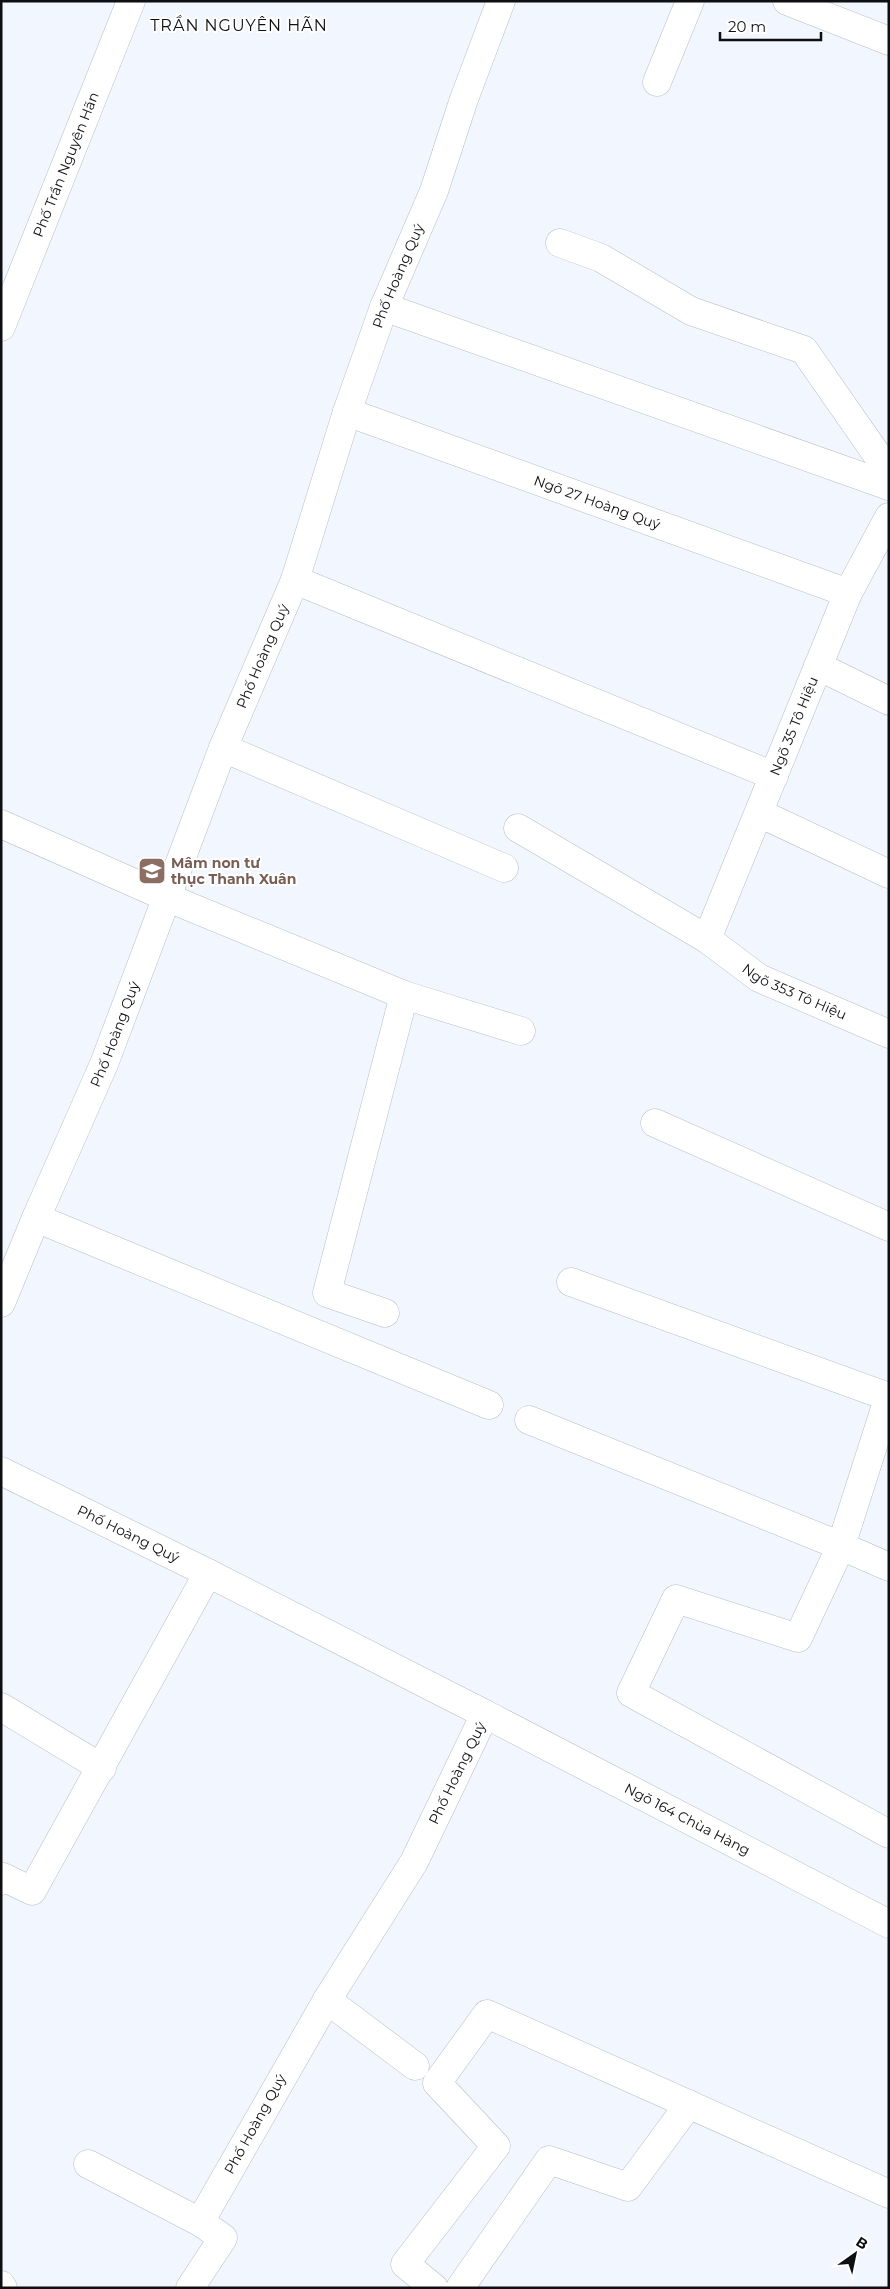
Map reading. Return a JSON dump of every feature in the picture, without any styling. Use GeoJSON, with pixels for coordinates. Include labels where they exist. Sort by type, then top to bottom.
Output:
{"type":"FeatureCollection","features":[{"type":"Feature","properties":{"kind":"street","name":"Phố Trần Nguyên Hãn"},"geometry":{"type":"LineString","coordinates":[[1,327],[131,1]]}},
{"type":"Feature","properties":{"kind":"street","name":"Phố Hoàng Quý"},"geometry":{"type":"LineString","coordinates":[[1,1303],[104,1064],[223,748],[295,580],[347,412],[384,307],[434,191],[464,99],[501,1]]}},
{"type":"Feature","properties":{"kind":"street"},"geometry":{"type":"LineString","coordinates":[[656,82],[690,1]]}},
{"type":"Feature","properties":{"kind":"street"},"geometry":{"type":"LineString","coordinates":[[787,1],[889,41]]}},
{"type":"Feature","properties":{"kind":"street"},"geometry":{"type":"LineString","coordinates":[[560,243],[601,258],[691,311],[804,350],[889,472]]}},
{"type":"Feature","properties":{"kind":"street"},"geometry":{"type":"LineString","coordinates":[[384,307],[889,486]]}},
{"type":"Feature","properties":{"kind":"street","name":"Ngõ 27 Hoàng Quý"},"geometry":{"type":"LineString","coordinates":[[347,412],[848,593]]}},
{"type":"Feature","properties":{"kind":"street","name":"Ngõ 35 Tô Hiệu"},"geometry":{"type":"LineString","coordinates":[[706,939],[848,593],[889,517]]}},
{"type":"Feature","properties":{"kind":"street"},"geometry":{"type":"LineString","coordinates":[[295,580],[774,776]]}},
{"type":"Feature","properties":{"kind":"street"},"geometry":{"type":"LineString","coordinates":[[818,666],[889,701]]}},
{"type":"Feature","properties":{"kind":"street"},"geometry":{"type":"LineString","coordinates":[[223,748],[504,868]]}},
{"type":"Feature","properties":{"kind":"street"},"geometry":{"type":"LineString","coordinates":[[759,813],[889,874]]}},
{"type":"Feature","properties":{"kind":"street"},"geometry":{"type":"LineString","coordinates":[[1,824],[166,897],[404,995],[521,1031]]}},
{"type":"Feature","properties":{"kind":"street","name":"Ngõ 353 Tô Hiệu"},"geometry":{"type":"LineString","coordinates":[[518,828],[706,939],[759,978],[889,1034]]}},
{"type":"Feature","properties":{"kind":"street"},"geometry":{"type":"LineString","coordinates":[[385,1313],[327,1293],[404,995]]}},
{"type":"Feature","properties":{"kind":"street"},"geometry":{"type":"LineString","coordinates":[[655,1123],[889,1227]]}},
{"type":"Feature","properties":{"kind":"street"},"geometry":{"type":"LineString","coordinates":[[36,1218],[489,1405]]}},
{"type":"Feature","properties":{"kind":"street"},"geometry":{"type":"LineString","coordinates":[[571,1282],[889,1397],[841,1546],[798,1638],[676,1599],[631,1693],[889,1834]]}},
{"type":"Feature","properties":{"kind":"street"},"geometry":{"type":"LineString","coordinates":[[529,1420],[889,1567]]}},
{"type":"Feature","properties":{"kind":"street","name":"Phố Hoàng Quý"},"geometry":{"type":"LineString","coordinates":[[1,1471],[208,1573],[485,1714],[414,1862],[327,2000],[200,2222]]}},
{"type":"Feature","properties":{"kind":"street"},"geometry":{"type":"LineString","coordinates":[[1,1881],[3,1877],[32,1892],[208,1573]]}},
{"type":"Feature","properties":{"kind":"street"},"geometry":{"type":"LineString","coordinates":[[1,1707],[102,1768]]}},
{"type":"Feature","properties":{"kind":"street","name":"Ngõ 164 Chùa Hàng"},"geometry":{"type":"LineString","coordinates":[[485,1714],[889,1924]]}},
{"type":"Feature","properties":{"kind":"street"},"geometry":{"type":"LineString","coordinates":[[327,2000],[415,2066]]}},
{"type":"Feature","properties":{"kind":"street"},"geometry":{"type":"LineString","coordinates":[[434,2288],[405,2264],[496,2146],[437,2082],[487,2014],[889,2194]]}},
{"type":"Feature","properties":{"kind":"street"},"geometry":{"type":"LineString","coordinates":[[460,2288],[549,2160],[628,2187],[689,2104]]}},
{"type":"Feature","properties":{"kind":"street"},"geometry":{"type":"LineString","coordinates":[[88,2164],[200,2222],[223,2238],[190,2288]]}},
{"type":"Feature","properties":{"kind":"place","name":"Mâm non tư thục Thanh Xuân"},"geometry":{"type":"Point","coordinates":[152,871]}},
{"type":"Feature","properties":{"kind":"district","name":"TRẦN NGUYÊN HÃN"},"geometry":{"type":"Point","coordinates":[239,25]}}]}
